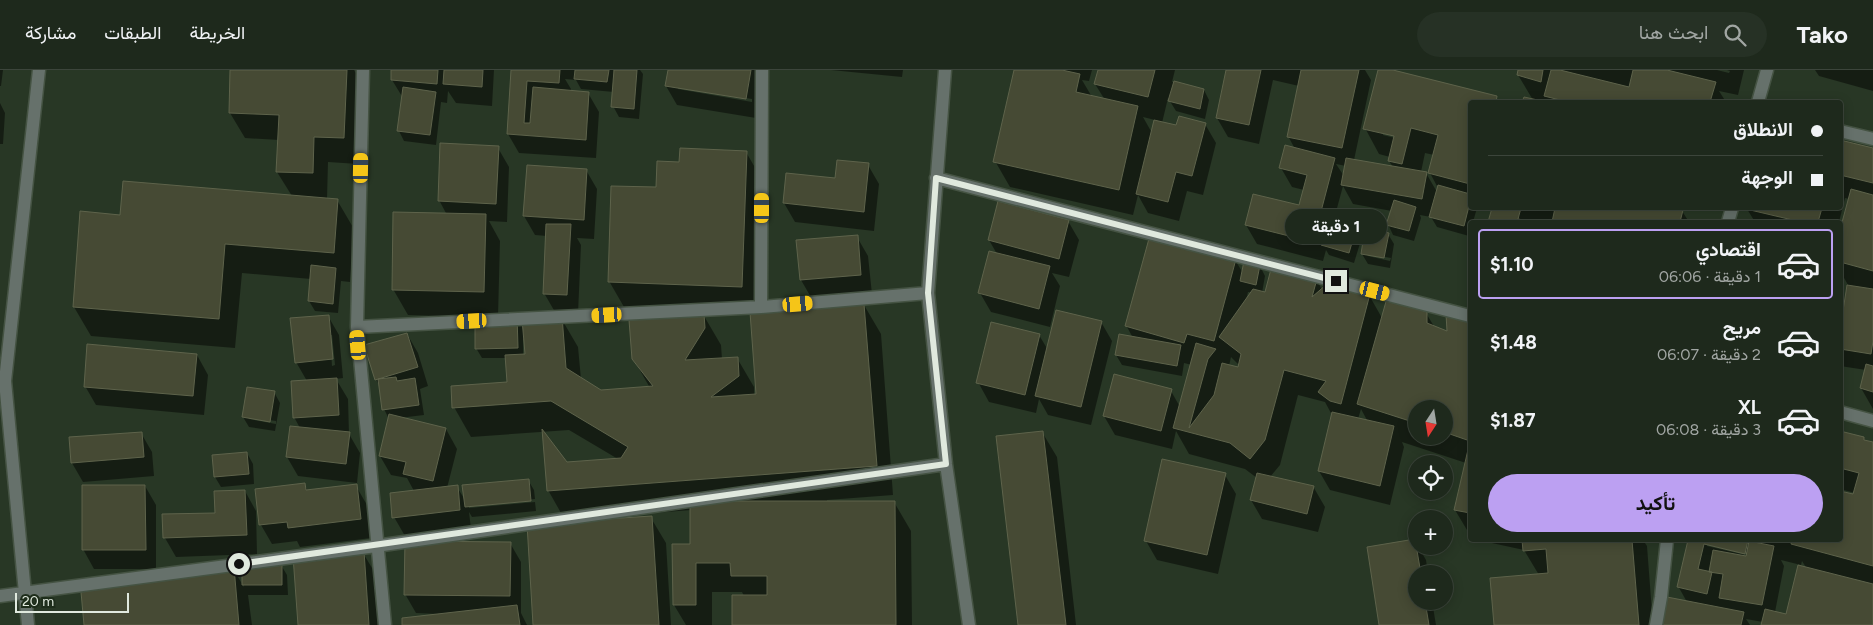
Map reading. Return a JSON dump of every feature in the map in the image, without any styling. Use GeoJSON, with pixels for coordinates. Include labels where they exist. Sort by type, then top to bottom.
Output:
{"type":"FeatureCollection","features":[{"type":"Feature","properties":{"kind":"street"},"geometry":{"type":"LineString","coordinates":[[0,413],[39,70]]}},
{"type":"Feature","properties":{"kind":"street"},"geometry":{"type":"LineString","coordinates":[[363,70],[357,326],[384,625]]}},
{"type":"Feature","properties":{"kind":"street"},"geometry":{"type":"LineString","coordinates":[[761,307],[762,70]]}},
{"type":"Feature","properties":{"kind":"street"},"geometry":{"type":"LineString","coordinates":[[945,70],[928,293],[946,464],[969,625]]}},
{"type":"Feature","properties":{"kind":"street"},"geometry":{"type":"LineString","coordinates":[[1759,100],[1767,70]]}},
{"type":"Feature","properties":{"kind":"street"},"geometry":{"type":"LineString","coordinates":[[1843,131],[1873,139]]}},
{"type":"Feature","properties":{"kind":"street"},"geometry":{"type":"LineString","coordinates":[[936,178],[1468,315]]}},
{"type":"Feature","properties":{"kind":"street"},"geometry":{"type":"LineString","coordinates":[[357,326],[761,307],[928,293]]}},
{"type":"Feature","properties":{"kind":"street"},"geometry":{"type":"LineString","coordinates":[[5,382],[28,625]]}},
{"type":"Feature","properties":{"kind":"street"},"geometry":{"type":"LineString","coordinates":[[1843,413],[1873,421]]}},
{"type":"Feature","properties":{"kind":"street"},"geometry":{"type":"LineString","coordinates":[[0,596],[376,546],[946,464]]}},
{"type":"Feature","properties":{"kind":"street"},"geometry":{"type":"LineString","coordinates":[[1656,625],[1667,542]]}},
{"type":"Feature","properties":{"kind":"building"},"geometry":{"type":"Polygon","coordinates":[[[230,70],[347,70],[344,138],[314,137],[313,173],[276,172],[279,115],[229,113],[230,70]]]}},
{"type":"Feature","properties":{"kind":"building"},"geometry":{"type":"Polygon","coordinates":[[[391,70],[438,70],[437,84],[391,80],[391,70]]]}},
{"type":"Feature","properties":{"kind":"building"},"geometry":{"type":"Polygon","coordinates":[[[444,70],[483,70],[482,87],[443,84],[444,70]]]}},
{"type":"Feature","properties":{"kind":"building"},"geometry":{"type":"Polygon","coordinates":[[[511,70],[560,70],[559,83],[527,81],[524,123],[530,123],[533,87],[589,92],[586,140],[507,134],[511,70]]]}},
{"type":"Feature","properties":{"kind":"building"},"geometry":{"type":"Polygon","coordinates":[[[575,70],[609,70],[607,82],[574,79],[575,70]]]}},
{"type":"Feature","properties":{"kind":"building"},"geometry":{"type":"Polygon","coordinates":[[[614,70],[637,70],[634,109],[611,107],[614,70]]]}},
{"type":"Feature","properties":{"kind":"building"},"geometry":{"type":"Polygon","coordinates":[[[668,70],[751,70],[746,99],[665,86],[668,70]]]}},
{"type":"Feature","properties":{"kind":"building"},"geometry":{"type":"Polygon","coordinates":[[[1014,70],[1062,70],[1080,74],[1076,92],[1138,106],[1119,190],[993,162],[1014,70]]]}},
{"type":"Feature","properties":{"kind":"building"},"geometry":{"type":"Polygon","coordinates":[[[1098,70],[1155,70],[1148,97],[1094,84],[1098,70]]]}},
{"type":"Feature","properties":{"kind":"building"},"geometry":{"type":"Polygon","coordinates":[[[1226,70],[1261,70],[1249,125],[1216,118],[1226,70]]]}},
{"type":"Feature","properties":{"kind":"building"},"geometry":{"type":"Polygon","coordinates":[[[1301,70],[1359,70],[1342,148],[1287,137],[1301,70]]]}},
{"type":"Feature","properties":{"kind":"building"},"geometry":{"type":"Polygon","coordinates":[[[1378,70],[1393,70],[1497,96],[1496,100],[1468,100],[1468,183],[1428,173],[1438,135],[1411,128],[1402,164],[1388,161],[1394,136],[1363,129],[1378,70]]]}},
{"type":"Feature","properties":{"kind":"building"},"geometry":{"type":"Polygon","coordinates":[[[1518,70],[1543,70],[1541,82],[1517,75],[1518,70]]]}},
{"type":"Feature","properties":{"kind":"building"},"geometry":{"type":"Polygon","coordinates":[[[1551,70],[1560,70],[1629,87],[1633,70],[1667,70],[1716,82],[1711,100],[1560,100],[1544,96],[1551,70]]]}},
{"type":"Feature","properties":{"kind":"building"},"geometry":{"type":"Polygon","coordinates":[[[1174,81],[1204,89],[1200,109],[1168,101],[1174,81]]]}},
{"type":"Feature","properties":{"kind":"building"},"geometry":{"type":"Polygon","coordinates":[[[403,87],[436,92],[430,135],[397,131],[403,87]]]}},
{"type":"Feature","properties":{"kind":"building"},"geometry":{"type":"Polygon","coordinates":[[[1524,97],[1538,100],[1523,100],[1524,97]]]}},
{"type":"Feature","properties":{"kind":"building"},"geometry":{"type":"Polygon","coordinates":[[[1179,116],[1206,123],[1192,176],[1176,172],[1168,202],[1136,194],[1154,120],[1176,125],[1179,116]]]}},
{"type":"Feature","properties":{"kind":"building"},"geometry":{"type":"Polygon","coordinates":[[[1843,141],[1873,148],[1873,183],[1843,176],[1843,141]]]}},
{"type":"Feature","properties":{"kind":"building"},"geometry":{"type":"Polygon","coordinates":[[[440,143],[499,146],[496,204],[438,201],[440,143]]]}},
{"type":"Feature","properties":{"kind":"building"},"geometry":{"type":"Polygon","coordinates":[[[1285,145],[1335,158],[1313,242],[1245,225],[1253,194],[1299,205],[1307,175],[1279,168],[1285,145]]]}},
{"type":"Feature","properties":{"kind":"building"},"geometry":{"type":"Polygon","coordinates":[[[680,148],[747,151],[742,287],[608,282],[611,186],[656,187],[657,161],[679,162],[680,148]]]}},
{"type":"Feature","properties":{"kind":"building"},"geometry":{"type":"Polygon","coordinates":[[[1346,158],[1427,172],[1422,199],[1341,185],[1346,158]]]}},
{"type":"Feature","properties":{"kind":"building"},"geometry":{"type":"Polygon","coordinates":[[[837,160],[869,163],[864,212],[783,203],[786,173],[835,178],[837,160]]]}},
{"type":"Feature","properties":{"kind":"building"},"geometry":{"type":"Polygon","coordinates":[[[527,165],[587,169],[584,220],[523,216],[527,165]]]}},
{"type":"Feature","properties":{"kind":"building"},"geometry":{"type":"Polygon","coordinates":[[[123,181],[338,199],[334,253],[225,244],[219,319],[73,307],[80,211],[120,215],[123,181]]]}},
{"type":"Feature","properties":{"kind":"building"},"geometry":{"type":"Polygon","coordinates":[[[1438,185],[1468,193],[1468,210],[1464,226],[1429,217],[1438,185]]]}},
{"type":"Feature","properties":{"kind":"building"},"geometry":{"type":"Polygon","coordinates":[[[1851,189],[1873,195],[1873,271],[1843,263],[1843,220],[1851,189]]]}},
{"type":"Feature","properties":{"kind":"building"},"geometry":{"type":"Polygon","coordinates":[[[1394,200],[1416,207],[1409,231],[1386,225],[1394,200]]]}},
{"type":"Feature","properties":{"kind":"building"},"geometry":{"type":"Polygon","coordinates":[[[998,201],[1069,220],[1059,259],[988,240],[998,201]]]}},
{"type":"Feature","properties":{"kind":"building"},"geometry":{"type":"Polygon","coordinates":[[[1491,210],[1520,210],[1518,219],[1523,220],[1489,220],[1491,210]]]}},
{"type":"Feature","properties":{"kind":"building"},"geometry":{"type":"Polygon","coordinates":[[[1555,210],[1683,210],[1680,220],[1552,220],[1555,210]]]}},
{"type":"Feature","properties":{"kind":"building"},"geometry":{"type":"Polygon","coordinates":[[[1750,210],[1821,210],[1819,220],[1793,220],[1750,210]]]}},
{"type":"Feature","properties":{"kind":"building"},"geometry":{"type":"Polygon","coordinates":[[[393,212],[486,214],[484,292],[392,290],[393,212]]]}},
{"type":"Feature","properties":{"kind":"building"},"geometry":{"type":"Polygon","coordinates":[[[1329,221],[1356,229],[1349,253],[1321,245],[1329,221]]]}},
{"type":"Feature","properties":{"kind":"building"},"geometry":{"type":"Polygon","coordinates":[[[546,224],[571,224],[567,295],[543,294],[546,224]]]}},
{"type":"Feature","properties":{"kind":"building"},"geometry":{"type":"Polygon","coordinates":[[[1365,228],[1389,233],[1384,258],[1361,254],[1365,228]]]}},
{"type":"Feature","properties":{"kind":"building"},"geometry":{"type":"Polygon","coordinates":[[[858,235],[861,275],[800,280],[796,240],[858,235]]]}},
{"type":"Feature","properties":{"kind":"building"},"geometry":{"type":"Polygon","coordinates":[[[1150,235],[1236,259],[1214,341],[1187,334],[1184,343],[1125,326],[1150,235]]]}},
{"type":"Feature","properties":{"kind":"building"},"geometry":{"type":"Polygon","coordinates":[[[989,251],[1050,266],[1039,309],[978,293],[989,251]]]}},
{"type":"Feature","properties":{"kind":"building"},"geometry":{"type":"Polygon","coordinates":[[[1244,261],[1260,265],[1256,285],[1240,281],[1244,261]]]}},
{"type":"Feature","properties":{"kind":"building"},"geometry":{"type":"Polygon","coordinates":[[[311,265],[336,268],[333,304],[308,301],[311,265]]]}},
{"type":"Feature","properties":{"kind":"building"},"geometry":{"type":"Polygon","coordinates":[[[1271,269],[1317,279],[1312,297],[1327,284],[1370,294],[1341,404],[1330,401],[1318,392],[1326,381],[1284,370],[1265,440],[1250,459],[1230,443],[1173,428],[1196,343],[1216,349],[1208,359],[1189,428],[1214,395],[1222,363],[1238,367],[1241,354],[1219,337],[1253,289],[1265,292],[1271,269]]]}},
{"type":"Feature","properties":{"kind":"building"},"geometry":{"type":"Polygon","coordinates":[[[1847,285],[1873,289],[1873,341],[1871,354],[1843,349],[1843,311],[1847,285]]]}},
{"type":"Feature","properties":{"kind":"building"},"geometry":{"type":"Polygon","coordinates":[[[1387,298],[1427,312],[1427,323],[1447,331],[1446,314],[1468,320],[1468,440],[1453,435],[1453,400],[1408,400],[1408,420],[1357,404],[1387,298]]]}},
{"type":"Feature","properties":{"kind":"building"},"geometry":{"type":"Polygon","coordinates":[[[864,304],[877,466],[547,491],[542,429],[567,462],[621,458],[628,447],[551,401],[452,408],[451,386],[507,382],[505,355],[525,354],[522,319],[562,316],[566,368],[601,390],[653,386],[632,359],[629,320],[704,314],[705,328],[685,360],[738,357],[739,376],[711,397],[756,394],[750,312],[864,304]]]}},
{"type":"Feature","properties":{"kind":"building"},"geometry":{"type":"Polygon","coordinates":[[[1056,310],[1102,321],[1081,407],[1035,396],[1056,310]]]}},
{"type":"Feature","properties":{"kind":"building"},"geometry":{"type":"Polygon","coordinates":[[[329,315],[333,359],[295,363],[290,318],[329,315]]]}},
{"type":"Feature","properties":{"kind":"building"},"geometry":{"type":"Polygon","coordinates":[[[517,315],[518,348],[475,349],[475,316],[517,315]]]}},
{"type":"Feature","properties":{"kind":"building"},"geometry":{"type":"Polygon","coordinates":[[[991,322],[1040,334],[1025,395],[976,383],[991,322]]]}},
{"type":"Feature","properties":{"kind":"building"},"geometry":{"type":"Polygon","coordinates":[[[407,333],[418,367],[375,380],[364,345],[407,333]]]}},
{"type":"Feature","properties":{"kind":"building"},"geometry":{"type":"Polygon","coordinates":[[[1119,334],[1181,345],[1177,366],[1115,355],[1119,334]]]}},
{"type":"Feature","properties":{"kind":"building"},"geometry":{"type":"Polygon","coordinates":[[[87,344],[197,354],[193,396],[84,387],[87,344]]]}},
{"type":"Feature","properties":{"kind":"building"},"geometry":{"type":"Polygon","coordinates":[[[1866,364],[1873,366],[1873,392],[1860,388],[1866,364]]]}},
{"type":"Feature","properties":{"kind":"building"},"geometry":{"type":"Polygon","coordinates":[[[1114,374],[1172,389],[1161,431],[1103,416],[1114,374]]]}},
{"type":"Feature","properties":{"kind":"building"},"geometry":{"type":"Polygon","coordinates":[[[396,377],[397,381],[415,378],[419,405],[382,410],[378,379],[396,377]]]}},
{"type":"Feature","properties":{"kind":"building"},"geometry":{"type":"Polygon","coordinates":[[[337,378],[339,415],[293,418],[291,381],[337,378]]]}},
{"type":"Feature","properties":{"kind":"building"},"geometry":{"type":"Polygon","coordinates":[[[247,387],[275,391],[270,422],[242,417],[247,387]]]}},
{"type":"Feature","properties":{"kind":"building"},"geometry":{"type":"Polygon","coordinates":[[[1332,412],[1394,426],[1380,486],[1318,471],[1332,412]]]}},
{"type":"Feature","properties":{"kind":"building"},"geometry":{"type":"Polygon","coordinates":[[[389,414],[446,428],[433,481],[403,474],[406,462],[379,456],[389,414]]]}},
{"type":"Feature","properties":{"kind":"building"},"geometry":{"type":"Polygon","coordinates":[[[290,426],[350,432],[346,464],[286,457],[290,426]]]}},
{"type":"Feature","properties":{"kind":"building"},"geometry":{"type":"Polygon","coordinates":[[[1043,431],[1066,625],[1018,625],[996,436],[1043,431]]]}},
{"type":"Feature","properties":{"kind":"building"},"geometry":{"type":"Polygon","coordinates":[[[142,432],[144,457],[71,463],[69,437],[142,432]]]}},
{"type":"Feature","properties":{"kind":"building"},"geometry":{"type":"Polygon","coordinates":[[[1843,432],[1864,437],[1864,440],[1873,442],[1873,566],[1791,544],[1792,542],[1843,542],[1843,492],[1853,494],[1859,473],[1843,469],[1843,432]]]}},
{"type":"Feature","properties":{"kind":"building"},"geometry":{"type":"Polygon","coordinates":[[[1468,450],[1468,513],[1454,510],[1468,450]]]}},
{"type":"Feature","properties":{"kind":"building"},"geometry":{"type":"Polygon","coordinates":[[[247,452],[249,474],[214,477],[212,455],[247,452]]]}},
{"type":"Feature","properties":{"kind":"building"},"geometry":{"type":"Polygon","coordinates":[[[1162,459],[1226,473],[1207,555],[1144,541],[1162,459]]]}},
{"type":"Feature","properties":{"kind":"building"},"geometry":{"type":"Polygon","coordinates":[[[1257,473],[1314,486],[1307,514],[1250,500],[1257,473]]]}},
{"type":"Feature","properties":{"kind":"building"},"geometry":{"type":"Polygon","coordinates":[[[529,479],[531,501],[465,507],[462,485],[529,479]]]}},
{"type":"Feature","properties":{"kind":"building"},"geometry":{"type":"Polygon","coordinates":[[[305,483],[306,490],[357,484],[361,519],[288,528],[287,522],[259,525],[255,489],[305,483]]]}},
{"type":"Feature","properties":{"kind":"building"},"geometry":{"type":"Polygon","coordinates":[[[82,485],[145,485],[146,550],[82,550],[82,485]]]}},
{"type":"Feature","properties":{"kind":"building"},"geometry":{"type":"Polygon","coordinates":[[[458,485],[460,510],[392,518],[390,493],[458,485]]]}},
{"type":"Feature","properties":{"kind":"building"},"geometry":{"type":"Polygon","coordinates":[[[245,490],[247,535],[163,538],[162,514],[215,513],[214,491],[245,490]]]}},
{"type":"Feature","properties":{"kind":"building"},"geometry":{"type":"Polygon","coordinates":[[[690,501],[895,501],[896,625],[732,625],[732,595],[767,595],[767,576],[731,576],[730,563],[696,563],[696,605],[673,605],[672,544],[690,544],[690,501]]]}},
{"type":"Feature","properties":{"kind":"building"},"geometry":{"type":"Polygon","coordinates":[[[652,516],[659,625],[533,625],[527,524],[652,516]]]}},
{"type":"Feature","properties":{"kind":"building"},"geometry":{"type":"Polygon","coordinates":[[[1408,540],[1408,555],[1418,555],[1419,565],[1408,565],[1408,610],[1426,610],[1429,625],[1379,625],[1367,547],[1408,540]]]}},
{"type":"Feature","properties":{"kind":"building"},"geometry":{"type":"Polygon","coordinates":[[[405,541],[511,542],[510,596],[404,595],[405,541]]]}},
{"type":"Feature","properties":{"kind":"building"},"geometry":{"type":"Polygon","coordinates":[[[1522,542],[1632,542],[1639,625],[1494,625],[1490,578],[1548,573],[1546,549],[1523,551],[1522,542]]]}},
{"type":"Feature","properties":{"kind":"building"},"geometry":{"type":"Polygon","coordinates":[[[1688,542],[1748,542],[1745,554],[1704,544],[1698,569],[1712,572],[1707,594],[1677,587],[1688,542]]]}},
{"type":"Feature","properties":{"kind":"building"},"geometry":{"type":"Polygon","coordinates":[[[1749,542],[1774,546],[1762,605],[1719,598],[1723,574],[1709,572],[1713,550],[1746,556],[1749,542]]]}},
{"type":"Feature","properties":{"kind":"building"},"geometry":{"type":"Polygon","coordinates":[[[364,551],[369,625],[298,625],[293,556],[364,551]]]}},
{"type":"Feature","properties":{"kind":"building"},"geometry":{"type":"Polygon","coordinates":[[[282,563],[282,585],[242,585],[242,564],[282,563]]]}},
{"type":"Feature","properties":{"kind":"building"},"geometry":{"type":"Polygon","coordinates":[[[1798,565],[1873,584],[1873,625],[1761,625],[1765,609],[1786,614],[1798,565]]]}},
{"type":"Feature","properties":{"kind":"building"},"geometry":{"type":"Polygon","coordinates":[[[234,567],[239,625],[84,625],[80,581],[234,567]]]}},
{"type":"Feature","properties":{"kind":"building"},"geometry":{"type":"Polygon","coordinates":[[[1667,597],[1744,612],[1741,625],[1662,625],[1667,597]]]}},
{"type":"Feature","properties":{"kind":"building"},"geometry":{"type":"Polygon","coordinates":[[[517,605],[520,625],[402,625],[402,618],[517,605]]]}},
{"type":"Feature","properties":{"kind":"route"},"geometry":{"type":"LineString","coordinates":[[239,564],[946,464],[928,293],[936,178],[1336,281]]}}]}
